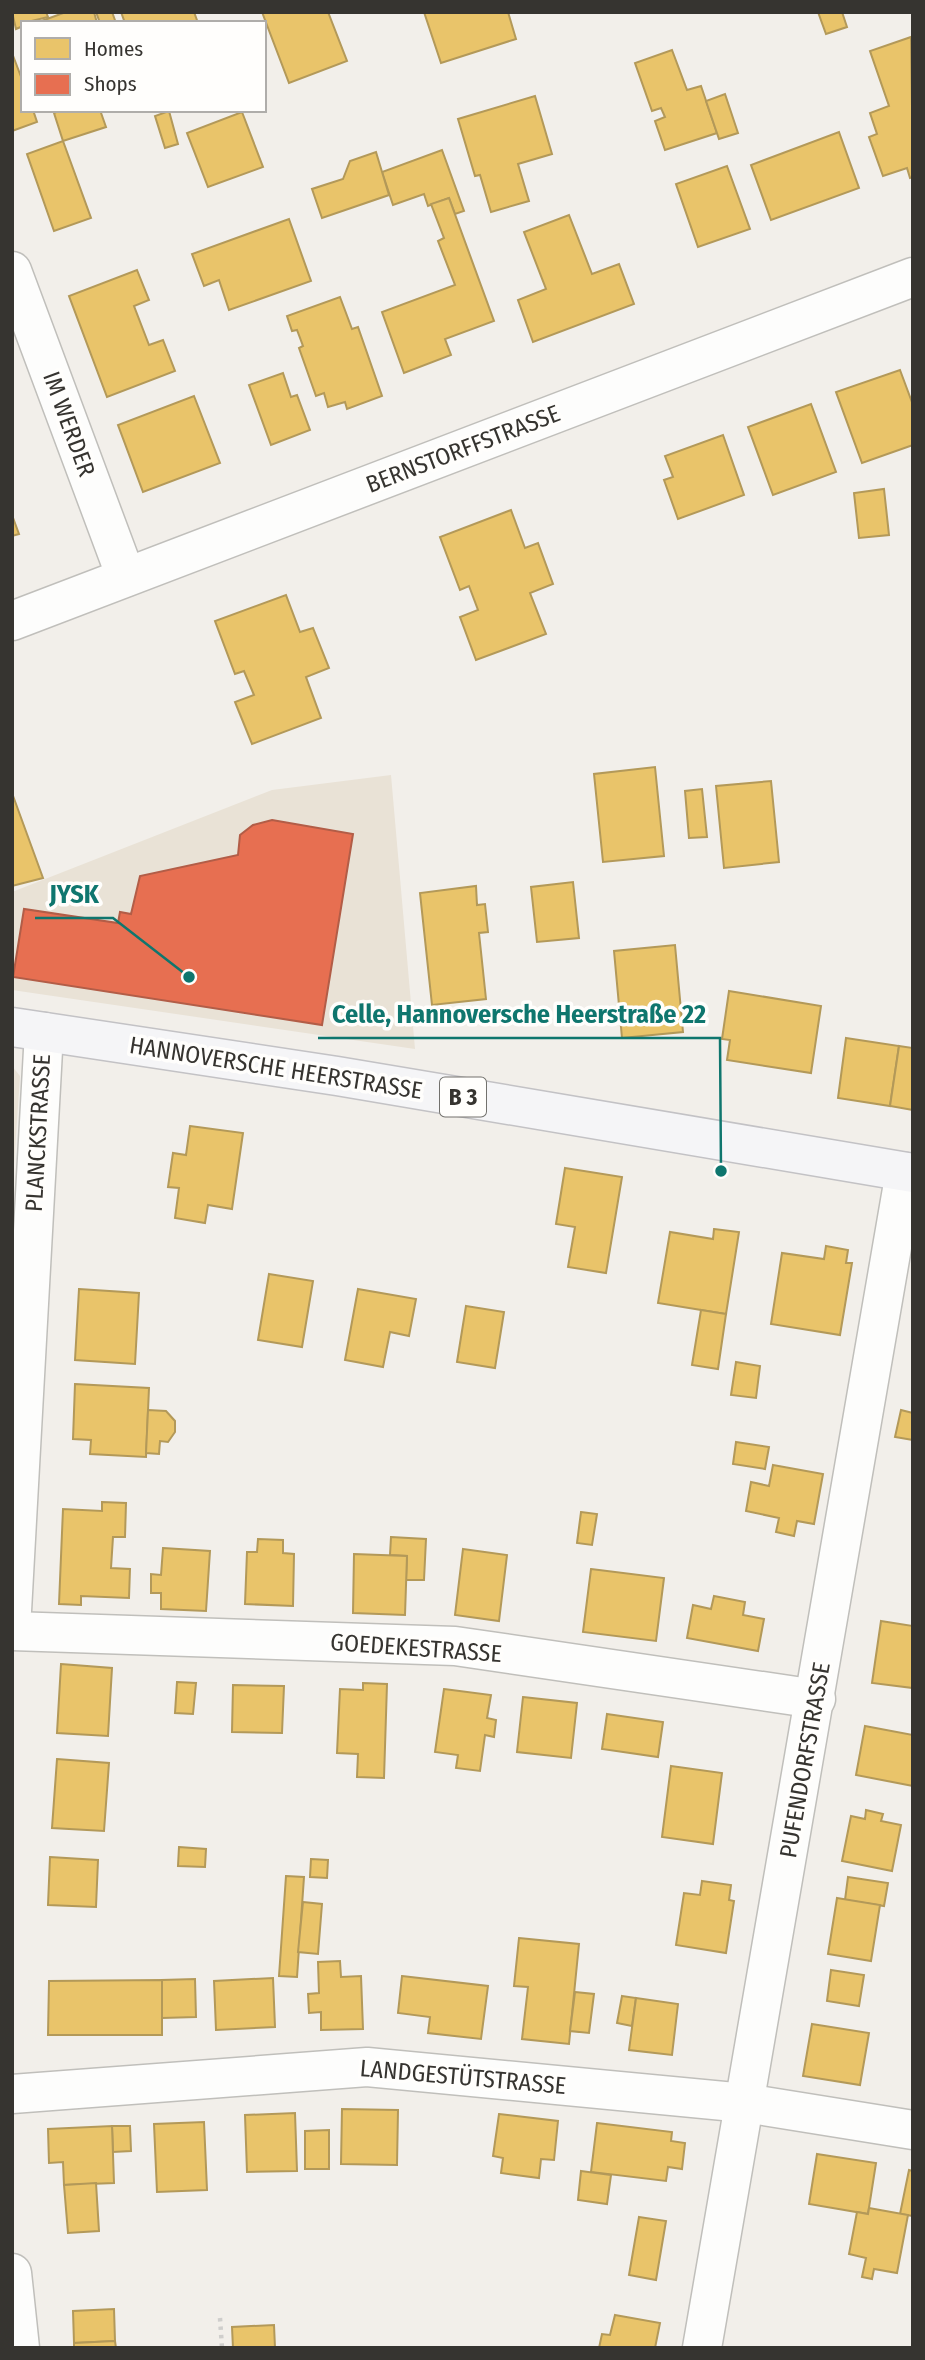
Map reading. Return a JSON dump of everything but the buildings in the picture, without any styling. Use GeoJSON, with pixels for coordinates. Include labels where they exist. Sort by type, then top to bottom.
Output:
{"type":"FeatureCollection","features":[{"type":"Feature","properties":{"kind":"main road","name":"HANNOVERSCHE HEERSTRASSE"},"geometry":{"type":"LineString","coordinates":[[28,1030],[337,1076],[909,1172]]}},
{"type":"Feature","properties":{"kind":"street","name":"IM WERDER"},"geometry":{"type":"LineString","coordinates":[[12,271],[126,577]]}},
{"type":"Feature","properties":{"kind":"street","name":"BERNSTORFFSTRASSE"},"geometry":{"type":"LineString","coordinates":[[12,621],[913,277]]}},
{"type":"Feature","properties":{"kind":"street","name":"PLANCKSTRASSE"},"geometry":{"type":"LineString","coordinates":[[12,1611],[28,1030]]}},
{"type":"Feature","properties":{"kind":"street","name":"PUFENDORFSTRASSE"},"geometry":{"type":"LineString","coordinates":[[702,2348],[909,1172]]}},
{"type":"Feature","properties":{"kind":"street","name":"GOEDEKESTRASSE"},"geometry":{"type":"LineString","coordinates":[[12,1631],[455,1646],[816,1699]]}},
{"type":"Feature","properties":{"kind":"street","name":"LANDGESTÜTSTRASSE"},"geometry":{"type":"LineString","coordinates":[[12,2094],[367,2067],[745,2103],[913,2130]]}},
{"type":"Feature","properties":{"kind":"street"},"geometry":{"type":"LineString","coordinates":[[12,2273],[20,2348]]}},
{"type":"Feature","properties":{"kind":"path"},"geometry":{"type":"LineString","coordinates":[[220,2318],[222,2348]]}},
{"type":"Feature","properties":{"kind":"shaded area"},"geometry":{"type":"Polygon","coordinates":[[[391,775],[415,1049],[12,990],[12,892],[272,790],[391,775]]]}},
{"type":"Feature","properties":{"kind":"shaded area"},"geometry":{"type":"Polygon","coordinates":[[[12,1066],[20,1076],[12,1195],[12,1066]]]}},
{"type":"Feature","properties":{"kind":"place","name":"JYSK"},"geometry":{"type":"Point","coordinates":[189,977]}},
{"type":"Feature","properties":{"kind":"place","name":"Celle, Hannoversche Heerstraße 22"},"geometry":{"type":"Point","coordinates":[721,1171]}}]}
